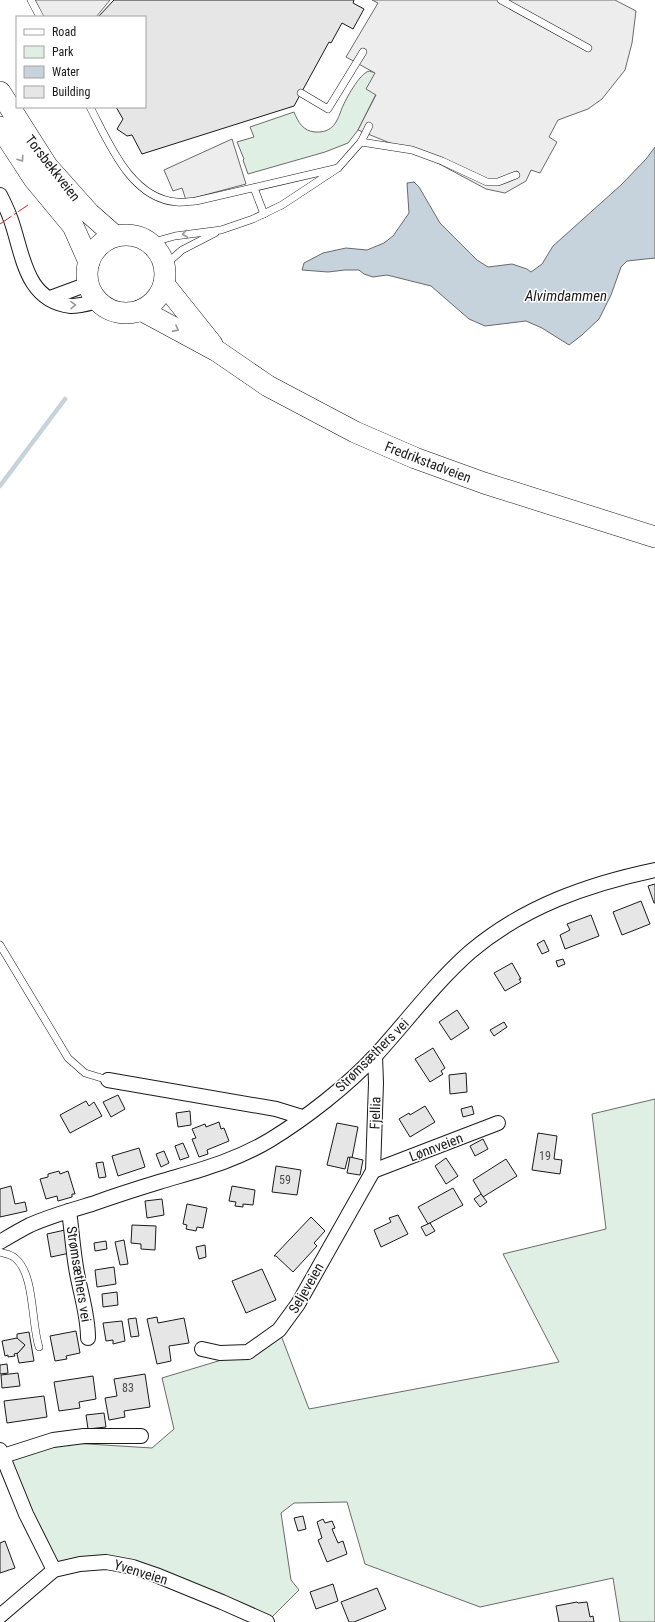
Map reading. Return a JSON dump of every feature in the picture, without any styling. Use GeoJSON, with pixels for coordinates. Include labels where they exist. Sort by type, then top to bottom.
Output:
{"type":"FeatureCollection","features":[{"type":"Feature","properties":{"kind":"main road","name":"Torsbekkveien"},"geometry":{"type":"LineString","coordinates":[[0,92],[47,166],[89,213],[115,236]]}},
{"type":"Feature","properties":{"kind":"main road","name":"Torsbekkveien"},"geometry":{"type":"LineString","coordinates":[[0,127],[34,179],[73,226],[89,262]]}},
{"type":"Feature","properties":{"kind":"main road"},"geometry":{"type":"LineString","coordinates":[[127,235],[140,237],[150,244],[159,253],[164,275],[159,295],[152,304],[141,310],[130,313],[118,312],[108,308],[93,293],[87,273],[89,262],[95,251],[104,242],[115,236],[127,235]]}},
{"type":"Feature","properties":{"kind":"main road","name":"Fredrikstadveien"},"geometry":{"type":"LineString","coordinates":[[164,275],[217,351]]}},
{"type":"Feature","properties":{"kind":"main road","name":"Fredrikstadveien"},"geometry":{"type":"LineString","coordinates":[[141,310],[217,351],[262,382],[355,432],[415,458],[484,483],[655,538]]}},
{"type":"Feature","properties":{"kind":"street"},"geometry":{"type":"LineString","coordinates":[[0,194],[11,219],[26,272],[33,284],[41,293],[61,303],[72,306],[93,293]]}},
{"type":"Feature","properties":{"kind":"street"},"geometry":{"type":"LineString","coordinates":[[50,298],[93,293]]}},
{"type":"Feature","properties":{"kind":"street","name":"Strømsæthers vei"},"geometry":{"type":"LineString","coordinates":[[0,1242],[29,1225],[237,1158],[271,1139],[326,1100],[375,1056],[440,982],[470,952],[503,928],[525,914],[553,900],[595,885],[655,870]]}},
{"type":"Feature","properties":{"kind":"street","name":"Fjellia"},"geometry":{"type":"LineString","coordinates":[[373,1171],[376,1083],[375,1056]]}},
{"type":"Feature","properties":{"kind":"street"},"geometry":{"type":"LineString","coordinates":[[108,1080],[276,1109],[302,1118]]}},
{"type":"Feature","properties":{"kind":"street","name":"Lønnveien"},"geometry":{"type":"LineString","coordinates":[[373,1171],[498,1123]]}},
{"type":"Feature","properties":{"kind":"street","name":"Seljeveien"},"geometry":{"type":"LineString","coordinates":[[202,1349],[220,1353],[248,1352],[279,1330],[298,1304],[373,1171]]}},
{"type":"Feature","properties":{"kind":"street","name":"Strømsæthers vei"},"geometry":{"type":"LineString","coordinates":[[69,1211],[77,1275],[83,1296],[88,1338]]}},
{"type":"Feature","properties":{"kind":"street"},"geometry":{"type":"LineString","coordinates":[[54,1570],[26,1514],[1,1453],[53,1440],[84,1436],[141,1436]]}},
{"type":"Feature","properties":{"kind":"street","name":"Yvenveien"},"geometry":{"type":"LineString","coordinates":[[0,1616],[54,1570],[80,1564],[106,1562],[133,1567],[222,1602],[267,1622]]}},
{"type":"Feature","properties":{"kind":"lane"},"geometry":{"type":"LineString","coordinates":[[31,0],[39,16]]}},
{"type":"Feature","properties":{"kind":"lane"},"geometry":{"type":"LineString","coordinates":[[501,0],[588,48]]}},
{"type":"Feature","properties":{"kind":"lane"},"geometry":{"type":"LineString","coordinates":[[301,93],[328,109],[364,52]]}},
{"type":"Feature","properties":{"kind":"lane"},"geometry":{"type":"LineString","coordinates":[[91,108],[110,145],[140,187],[157,197],[177,202],[196,201],[338,168]]}},
{"type":"Feature","properties":{"kind":"lane"},"geometry":{"type":"LineString","coordinates":[[164,275],[182,250],[221,230],[253,220],[300,194],[338,168],[361,142],[369,126]]}},
{"type":"Feature","properties":{"kind":"lane"},"geometry":{"type":"LineString","coordinates":[[361,142],[403,147],[442,161],[487,182],[498,182],[516,175]]}},
{"type":"Feature","properties":{"kind":"lane"},"geometry":{"type":"LineString","coordinates":[[254,188],[264,214]]}},
{"type":"Feature","properties":{"kind":"lane"},"geometry":{"type":"LineString","coordinates":[[150,244],[175,236],[221,230]]}},
{"type":"Feature","properties":{"kind":"lane"},"geometry":{"type":"LineString","coordinates":[[0,945],[68,1058],[85,1073],[108,1080]]}},
{"type":"Feature","properties":{"kind":"lane"},"geometry":{"type":"LineString","coordinates":[[0,1252],[14,1256],[22,1265],[25,1272],[33,1306],[35,1337],[39,1347]]}},
{"type":"Feature","properties":{"kind":"green space"},"geometry":{"type":"Polygon","coordinates":[[[369,71],[376,73],[376,94],[358,130],[348,143],[325,152],[248,174],[237,142],[254,137],[250,127],[294,112],[299,122],[307,130],[315,132],[326,131],[336,122],[353,87],[365,73],[369,71]]]}},
{"type":"Feature","properties":{"kind":"green space"},"geometry":{"type":"Polygon","coordinates":[[[655,1099],[655,1622],[620,1622],[613,1578],[480,1607],[365,1564],[347,1502],[294,1503],[281,1513],[291,1580],[299,1590],[267,1622],[133,1567],[54,1570],[3,1456],[72,1443],[152,1448],[174,1429],[162,1378],[248,1352],[279,1330],[309,1409],[559,1362],[503,1254],[606,1229],[592,1114],[655,1099]]]}},
{"type":"Feature","properties":{"kind":"shaded area"},"geometry":{"type":"Polygon","coordinates":[[[31,0],[110,0],[97,16],[39,16],[31,0]]]}},
{"type":"Feature","properties":{"kind":"shaded area"},"geometry":{"type":"Polygon","coordinates":[[[372,0],[615,0],[636,11],[632,43],[625,70],[602,99],[588,109],[558,120],[549,137],[557,142],[540,173],[531,170],[526,181],[505,193],[486,189],[432,160],[358,130],[376,95],[366,89],[375,73],[346,57],[378,3],[372,0]]]}},
{"type":"Feature","properties":{"kind":"shaded area"},"geometry":{"type":"Polygon","coordinates":[[[232,139],[246,184],[186,200],[182,188],[173,191],[164,170],[232,139]]]}},
{"type":"Feature","properties":{"kind":"water","name":"Alvimdammen"},"geometry":{"type":"Polygon","coordinates":[[[655,147],[655,258],[627,261],[621,267],[611,295],[599,319],[569,345],[542,328],[526,321],[485,326],[469,319],[431,286],[387,275],[373,277],[364,274],[359,270],[328,272],[302,270],[304,263],[323,253],[346,248],[367,250],[384,243],[393,236],[409,213],[407,183],[414,182],[419,187],[440,223],[477,260],[488,267],[512,264],[527,269],[531,272],[542,264],[553,246],[621,185],[646,159],[655,147]]]}},
{"type":"Feature","properties":{"kind":"building"},"geometry":{"type":"Polygon","coordinates":[[[114,0],[354,0],[353,3],[364,9],[353,29],[342,23],[331,43],[329,42],[294,106],[142,154],[132,135],[127,136],[117,129],[123,119],[117,108],[146,108],[146,16],[99,16],[114,0]]]}},
{"type":"Feature","properties":{"kind":"building"},"geometry":{"type":"Polygon","coordinates":[[[655,884],[655,903],[654,903],[648,886],[655,884]]]}},
{"type":"Feature","properties":{"kind":"building"},"geometry":{"type":"Polygon","coordinates":[[[641,901],[650,924],[622,935],[613,912],[641,901]]]}},
{"type":"Feature","properties":{"kind":"building"},"geometry":{"type":"Polygon","coordinates":[[[591,915],[599,936],[565,949],[560,935],[570,930],[567,924],[591,915]]]}},
{"type":"Feature","properties":{"kind":"building"},"geometry":{"type":"Polygon","coordinates":[[[544,940],[549,951],[542,954],[537,944],[544,940]]]}},
{"type":"Feature","properties":{"kind":"building"},"geometry":{"type":"Polygon","coordinates":[[[563,959],[565,964],[558,967],[556,961],[563,959]]]}},
{"type":"Feature","properties":{"kind":"building"},"geometry":{"type":"Polygon","coordinates":[[[512,963],[521,979],[519,979],[521,982],[505,991],[494,973],[512,963]]]}},
{"type":"Feature","properties":{"kind":"building"},"geometry":{"type":"Polygon","coordinates":[[[457,1010],[469,1028],[451,1040],[439,1022],[457,1010]]]}},
{"type":"Feature","properties":{"kind":"building"},"geometry":{"type":"Polygon","coordinates":[[[504,1022],[507,1027],[494,1036],[490,1030],[504,1022]]]}},
{"type":"Feature","properties":{"kind":"building"},"geometry":{"type":"Polygon","coordinates":[[[433,1048],[445,1068],[441,1071],[443,1074],[430,1082],[415,1059],[433,1048]]]}},
{"type":"Feature","properties":{"kind":"building"},"geometry":{"type":"Polygon","coordinates":[[[466,1073],[467,1092],[450,1094],[449,1075],[466,1073]]]}},
{"type":"Feature","properties":{"kind":"building"},"geometry":{"type":"Polygon","coordinates":[[[118,1095],[125,1109],[111,1117],[103,1102],[118,1095]]]}},
{"type":"Feature","properties":{"kind":"building"},"geometry":{"type":"Polygon","coordinates":[[[86,1101],[89,1106],[94,1102],[102,1116],[70,1133],[60,1115],[86,1101]]]}},
{"type":"Feature","properties":{"kind":"building"},"geometry":{"type":"Polygon","coordinates":[[[425,1106],[435,1122],[410,1137],[399,1119],[409,1113],[410,1115],[425,1106]]]}},
{"type":"Feature","properties":{"kind":"building"},"geometry":{"type":"Polygon","coordinates":[[[472,1106],[474,1114],[463,1117],[461,1109],[472,1106]]]}},
{"type":"Feature","properties":{"kind":"building"},"geometry":{"type":"Polygon","coordinates":[[[190,1111],[191,1125],[178,1127],[176,1113],[190,1111]]]}},
{"type":"Feature","properties":{"kind":"building"},"geometry":{"type":"Polygon","coordinates":[[[219,1122],[221,1129],[224,1128],[229,1141],[207,1150],[208,1154],[199,1157],[192,1139],[196,1138],[192,1129],[205,1124],[206,1127],[219,1122]]]}},
{"type":"Feature","properties":{"kind":"building"},"geometry":{"type":"Polygon","coordinates":[[[337,1123],[358,1127],[352,1158],[348,1157],[345,1169],[327,1165],[337,1123]]]}},
{"type":"Feature","properties":{"kind":"building"},"geometry":{"type":"Polygon","coordinates":[[[538,1133],[557,1136],[554,1159],[562,1160],[560,1174],[532,1170],[538,1133]]]}},
{"type":"Feature","properties":{"kind":"building"},"geometry":{"type":"Polygon","coordinates":[[[483,1139],[488,1149],[475,1156],[470,1146],[483,1139]]]}},
{"type":"Feature","properties":{"kind":"building"},"geometry":{"type":"Polygon","coordinates":[[[183,1143],[189,1157],[180,1160],[175,1146],[183,1143]]]}},
{"type":"Feature","properties":{"kind":"building"},"geometry":{"type":"Polygon","coordinates":[[[139,1148],[145,1167],[118,1176],[112,1156],[139,1148]]]}},
{"type":"Feature","properties":{"kind":"building"},"geometry":{"type":"Polygon","coordinates":[[[164,1151],[169,1163],[161,1167],[156,1154],[164,1151]]]}},
{"type":"Feature","properties":{"kind":"building"},"geometry":{"type":"Polygon","coordinates":[[[350,1157],[363,1160],[360,1175],[347,1173],[350,1157]]]}},
{"type":"Feature","properties":{"kind":"building"},"geometry":{"type":"Polygon","coordinates":[[[446,1158],[458,1176],[446,1184],[435,1166],[446,1158]]]}},
{"type":"Feature","properties":{"kind":"building"},"geometry":{"type":"Polygon","coordinates":[[[506,1159],[517,1176],[483,1197],[473,1180],[506,1159]]]}},
{"type":"Feature","properties":{"kind":"building"},"geometry":{"type":"Polygon","coordinates":[[[103,1162],[106,1177],[99,1178],[96,1163],[103,1162]]]}},
{"type":"Feature","properties":{"kind":"building"},"geometry":{"type":"Polygon","coordinates":[[[276,1166],[301,1170],[297,1195],[272,1192],[276,1166]]]}},
{"type":"Feature","properties":{"kind":"building"},"geometry":{"type":"Polygon","coordinates":[[[59,1171],[60,1174],[68,1171],[75,1194],[72,1194],[72,1197],[58,1201],[57,1196],[46,1199],[40,1179],[48,1177],[48,1174],[59,1171]]]}},
{"type":"Feature","properties":{"kind":"building"},"geometry":{"type":"Polygon","coordinates":[[[11,1186],[15,1204],[25,1202],[27,1211],[0,1217],[0,1189],[11,1186]]]}},
{"type":"Feature","properties":{"kind":"building"},"geometry":{"type":"Polygon","coordinates":[[[232,1186],[255,1190],[253,1205],[243,1204],[243,1207],[235,1206],[236,1202],[229,1201],[232,1186]]]}},
{"type":"Feature","properties":{"kind":"building"},"geometry":{"type":"Polygon","coordinates":[[[453,1188],[463,1205],[428,1224],[418,1207],[453,1188]]]}},
{"type":"Feature","properties":{"kind":"building"},"geometry":{"type":"Polygon","coordinates":[[[481,1194],[487,1202],[480,1207],[474,1199],[481,1194]]]}},
{"type":"Feature","properties":{"kind":"building"},"geometry":{"type":"Polygon","coordinates":[[[162,1199],[164,1215],[147,1218],[145,1201],[162,1199]]]}},
{"type":"Feature","properties":{"kind":"building"},"geometry":{"type":"Polygon","coordinates":[[[187,1204],[207,1208],[203,1228],[197,1227],[196,1231],[186,1229],[187,1225],[183,1224],[187,1204]]]}},
{"type":"Feature","properties":{"kind":"building"},"geometry":{"type":"Polygon","coordinates":[[[398,1215],[408,1234],[381,1247],[374,1230],[391,1222],[389,1218],[398,1215]]]}},
{"type":"Feature","properties":{"kind":"building"},"geometry":{"type":"Polygon","coordinates":[[[311,1217],[325,1231],[314,1243],[317,1246],[293,1272],[276,1256],[274,1256],[311,1217]]]}},
{"type":"Feature","properties":{"kind":"building"},"geometry":{"type":"Polygon","coordinates":[[[430,1223],[435,1231],[426,1236],[421,1227],[430,1223]]]}},
{"type":"Feature","properties":{"kind":"building"},"geometry":{"type":"Polygon","coordinates":[[[132,1225],[156,1226],[155,1250],[141,1249],[141,1244],[131,1243],[132,1225]]]}},
{"type":"Feature","properties":{"kind":"building"},"geometry":{"type":"Polygon","coordinates":[[[65,1230],[70,1253],[51,1257],[47,1234],[65,1230]]]}},
{"type":"Feature","properties":{"kind":"building"},"geometry":{"type":"Polygon","coordinates":[[[124,1240],[128,1264],[120,1265],[115,1242],[124,1240]]]}},
{"type":"Feature","properties":{"kind":"building"},"geometry":{"type":"Polygon","coordinates":[[[106,1241],[107,1249],[95,1251],[94,1243],[106,1241]]]}},
{"type":"Feature","properties":{"kind":"building"},"geometry":{"type":"Polygon","coordinates":[[[205,1245],[206,1257],[199,1259],[196,1247],[205,1245]]]}},
{"type":"Feature","properties":{"kind":"building"},"geometry":{"type":"Polygon","coordinates":[[[114,1267],[116,1284],[97,1287],[95,1270],[114,1267]]]}},
{"type":"Feature","properties":{"kind":"building"},"geometry":{"type":"Polygon","coordinates":[[[262,1269],[276,1300],[246,1313],[232,1281],[262,1269]]]}},
{"type":"Feature","properties":{"kind":"building"},"geometry":{"type":"Polygon","coordinates":[[[117,1292],[118,1305],[103,1307],[102,1294],[117,1292]]]}},
{"type":"Feature","properties":{"kind":"building"},"geometry":{"type":"Polygon","coordinates":[[[157,1317],[158,1323],[184,1318],[189,1343],[169,1346],[171,1361],[157,1364],[147,1319],[157,1317]]]}},
{"type":"Feature","properties":{"kind":"building"},"geometry":{"type":"Polygon","coordinates":[[[136,1318],[139,1336],[131,1337],[128,1319],[136,1318]]]}},
{"type":"Feature","properties":{"kind":"building"},"geometry":{"type":"Polygon","coordinates":[[[122,1321],[125,1341],[113,1344],[113,1340],[106,1341],[103,1323],[122,1321]]]}},
{"type":"Feature","properties":{"kind":"building"},"geometry":{"type":"Polygon","coordinates":[[[76,1331],[80,1353],[66,1356],[67,1359],[55,1361],[50,1336],[76,1331]]]}},
{"type":"Feature","properties":{"kind":"building"},"geometry":{"type":"Polygon","coordinates":[[[29,1332],[34,1361],[19,1363],[17,1354],[25,1345],[17,1339],[17,1334],[29,1332]]]}},
{"type":"Feature","properties":{"kind":"building"},"geometry":{"type":"Polygon","coordinates":[[[17,1338],[25,1345],[18,1353],[14,1354],[15,1356],[5,1356],[2,1341],[17,1338]]]}},
{"type":"Feature","properties":{"kind":"building"},"geometry":{"type":"Polygon","coordinates":[[[7,1364],[8,1373],[0,1374],[0,1365],[7,1364]]]}},
{"type":"Feature","properties":{"kind":"building"},"geometry":{"type":"Polygon","coordinates":[[[18,1373],[20,1386],[2,1388],[1,1375],[18,1373]]]}},
{"type":"Feature","properties":{"kind":"building"},"geometry":{"type":"Polygon","coordinates":[[[145,1374],[150,1407],[124,1411],[125,1417],[109,1420],[105,1398],[117,1396],[114,1379],[145,1374]]]}},
{"type":"Feature","properties":{"kind":"building"},"geometry":{"type":"Polygon","coordinates":[[[93,1376],[96,1399],[79,1402],[80,1408],[59,1411],[54,1382],[93,1376]]]}},
{"type":"Feature","properties":{"kind":"building"},"geometry":{"type":"Polygon","coordinates":[[[44,1396],[47,1417],[7,1423],[4,1401],[44,1396]]]}},
{"type":"Feature","properties":{"kind":"building"},"geometry":{"type":"Polygon","coordinates":[[[104,1413],[106,1427],[88,1429],[86,1415],[104,1413]]]}},
{"type":"Feature","properties":{"kind":"building"},"geometry":{"type":"Polygon","coordinates":[[[303,1516],[306,1529],[298,1531],[294,1518],[303,1516]]]}},
{"type":"Feature","properties":{"kind":"building"},"geometry":{"type":"Polygon","coordinates":[[[323,1519],[325,1523],[332,1521],[335,1528],[332,1529],[338,1543],[343,1541],[347,1554],[327,1562],[318,1540],[322,1538],[317,1522],[323,1519]]]}},
{"type":"Feature","properties":{"kind":"building"},"geometry":{"type":"Polygon","coordinates":[[[5,1541],[15,1568],[0,1573],[0,1543],[5,1541]]]}},
{"type":"Feature","properties":{"kind":"building"},"geometry":{"type":"Polygon","coordinates":[[[333,1584],[338,1601],[316,1609],[310,1592],[333,1584]]]}},
{"type":"Feature","properties":{"kind":"building"},"geometry":{"type":"Polygon","coordinates":[[[377,1588],[386,1609],[354,1622],[349,1622],[341,1602],[377,1588]]]}},
{"type":"Feature","properties":{"kind":"building"},"geometry":{"type":"Polygon","coordinates":[[[577,1602],[587,1602],[590,1617],[593,1616],[594,1622],[559,1622],[556,1606],[577,1602]]]}},
{"type":"Feature","properties":{"kind":"waterway"},"geometry":{"type":"LineString","coordinates":[[0,486],[65,399]]}},
{"type":"Feature","properties":{"kind":"power"},"geometry":{"type":"LineString","coordinates":[[0,224],[28,205]]}}]}
